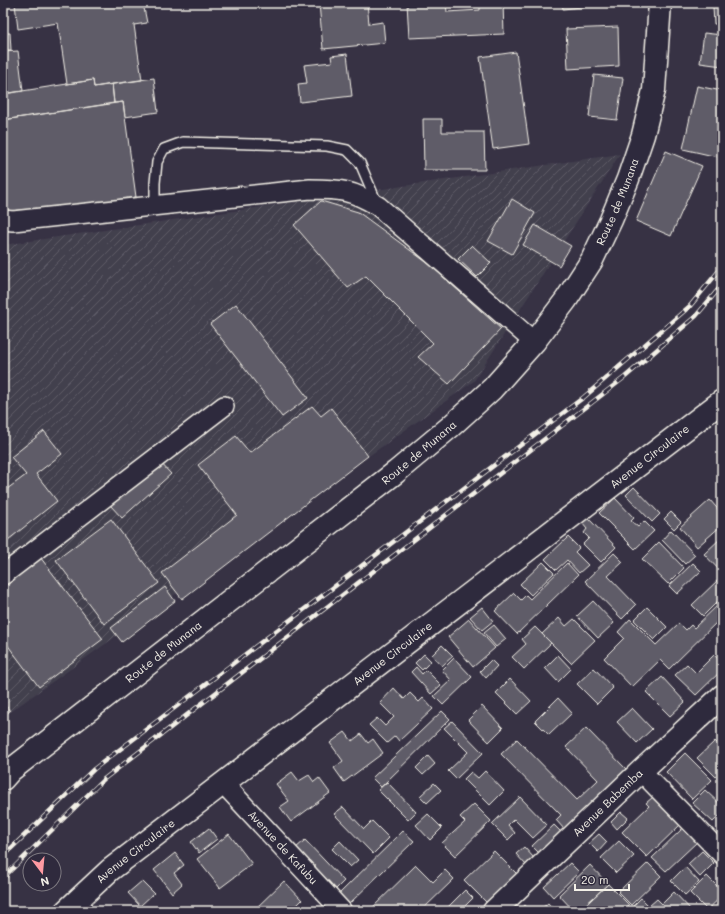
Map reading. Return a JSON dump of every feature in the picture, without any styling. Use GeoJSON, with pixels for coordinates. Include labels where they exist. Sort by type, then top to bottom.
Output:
{"type":"FeatureCollection","features":[{"type":"Feature","properties":{"kind":"street","name":"Route de Munana"},"geometry":{"type":"LineString","coordinates":[[3,779],[11,770],[396,472],[450,427],[492,389],[534,342],[566,300],[592,260],[628,179],[643,135],[654,90],[660,3]]}},
{"type":"Feature","properties":{"kind":"street"},"geometry":{"type":"LineString","coordinates":[[3,220],[13,221],[310,189],[347,191],[363,196],[378,206],[534,342]]}},
{"type":"Feature","properties":{"kind":"street","name":"Avenue Circulaire"},"geometry":{"type":"LineString","coordinates":[[66,911],[110,870],[722,401]]}},
{"type":"Feature","properties":{"kind":"street"},"geometry":{"type":"LineString","coordinates":[[3,575],[224,406]]}},
{"type":"Feature","properties":{"kind":"street","name":"Avenue Babemba"},"geometry":{"type":"LineString","coordinates":[[494,911],[722,696]]}},
{"type":"Feature","properties":{"kind":"street"},"geometry":{"type":"LineString","coordinates":[[642,771],[722,854]]}},
{"type":"Feature","properties":{"kind":"street","name":"Avenue de Kafubu"},"geometry":{"type":"LineString","coordinates":[[223,783],[342,911]]}},
{"type":"Feature","properties":{"kind":"lane"},"geometry":{"type":"LineString","coordinates":[[155,206],[154,183],[157,162],[164,149],[182,142],[327,146],[346,150],[360,163],[378,206]]}},
{"type":"Feature","properties":{"kind":"shaded area"},"geometry":{"type":"Polygon","coordinates":[[[620,154],[474,381],[3,717],[3,245],[620,154]]]}},
{"type":"Feature","properties":{"kind":"building"},"geometry":{"type":"Polygon","coordinates":[[[143,3],[147,23],[134,25],[142,80],[94,87],[93,80],[67,84],[58,23],[18,29],[15,4],[143,3]]]}},
{"type":"Feature","properties":{"kind":"building"},"geometry":{"type":"Polygon","coordinates":[[[319,3],[367,3],[369,24],[383,22],[385,43],[323,49],[319,3]]]}},
{"type":"Feature","properties":{"kind":"building"},"geometry":{"type":"Polygon","coordinates":[[[407,3],[446,3],[447,12],[480,10],[480,3],[503,3],[504,34],[409,38],[407,3]]]}},
{"type":"Feature","properties":{"kind":"building"},"geometry":{"type":"Polygon","coordinates":[[[562,3],[600,3],[600,5],[563,9],[562,3]]]}},
{"type":"Feature","properties":{"kind":"building"},"geometry":{"type":"Polygon","coordinates":[[[722,6],[722,24],[714,24],[713,7],[722,6]]]}},
{"type":"Feature","properties":{"kind":"building"},"geometry":{"type":"Polygon","coordinates":[[[618,27],[619,66],[568,69],[566,29],[618,27]]]}},
{"type":"Feature","properties":{"kind":"building"},"geometry":{"type":"Polygon","coordinates":[[[3,33],[10,33],[11,50],[3,50],[3,33]]]}},
{"type":"Feature","properties":{"kind":"building"},"geometry":{"type":"Polygon","coordinates":[[[704,33],[722,35],[722,66],[700,63],[704,33]]]}},
{"type":"Feature","properties":{"kind":"building"},"geometry":{"type":"Polygon","coordinates":[[[18,51],[23,91],[3,94],[3,52],[18,51]]]}},
{"type":"Feature","properties":{"kind":"building"},"geometry":{"type":"Polygon","coordinates":[[[516,52],[529,144],[493,149],[480,57],[516,52]]]}},
{"type":"Feature","properties":{"kind":"building"},"geometry":{"type":"Polygon","coordinates":[[[347,54],[352,96],[300,102],[298,84],[307,83],[304,65],[332,62],[331,56],[347,54]]]}},
{"type":"Feature","properties":{"kind":"building"},"geometry":{"type":"Polygon","coordinates":[[[594,75],[623,78],[617,120],[589,117],[594,75]]]}},
{"type":"Feature","properties":{"kind":"building"},"geometry":{"type":"Polygon","coordinates":[[[154,78],[158,112],[125,117],[123,102],[114,103],[112,84],[154,78]]]}},
{"type":"Feature","properties":{"kind":"building"},"geometry":{"type":"Polygon","coordinates":[[[93,80],[94,87],[112,84],[114,103],[3,120],[3,94],[93,80]]]}},
{"type":"Feature","properties":{"kind":"building"},"geometry":{"type":"Polygon","coordinates":[[[697,86],[722,91],[722,138],[718,157],[683,149],[697,86]]]}},
{"type":"Feature","properties":{"kind":"building"},"geometry":{"type":"Polygon","coordinates":[[[123,102],[136,197],[3,216],[3,120],[123,102]]]}},
{"type":"Feature","properties":{"kind":"building"},"geometry":{"type":"Polygon","coordinates":[[[423,119],[442,119],[442,132],[484,132],[485,170],[424,170],[423,119]]]}},
{"type":"Feature","properties":{"kind":"building"},"geometry":{"type":"Polygon","coordinates":[[[666,151],[702,166],[671,236],[636,221],[666,151]]]}},
{"type":"Feature","properties":{"kind":"building"},"geometry":{"type":"Polygon","coordinates":[[[512,199],[535,213],[512,254],[488,241],[512,199]]]}},
{"type":"Feature","properties":{"kind":"building"},"geometry":{"type":"Polygon","coordinates":[[[321,201],[358,212],[429,264],[501,329],[449,384],[418,357],[433,343],[366,276],[348,288],[294,225],[321,201]]]}},
{"type":"Feature","properties":{"kind":"building"},"geometry":{"type":"Polygon","coordinates":[[[535,225],[571,246],[559,266],[523,245],[535,225]]]}},
{"type":"Feature","properties":{"kind":"building"},"geometry":{"type":"Polygon","coordinates":[[[472,245],[491,263],[477,277],[458,259],[472,245]]]}},
{"type":"Feature","properties":{"kind":"building"},"geometry":{"type":"Polygon","coordinates":[[[236,304],[308,398],[282,417],[210,324],[236,304]]]}},
{"type":"Feature","properties":{"kind":"building"},"geometry":{"type":"Polygon","coordinates":[[[312,406],[321,416],[331,408],[368,456],[182,599],[162,573],[237,515],[198,465],[236,436],[250,453],[312,406]]]}},
{"type":"Feature","properties":{"kind":"building"},"geometry":{"type":"Polygon","coordinates":[[[44,431],[62,454],[36,474],[57,501],[8,540],[3,534],[3,492],[26,475],[11,457],[44,431]]]}},
{"type":"Feature","properties":{"kind":"building"},"geometry":{"type":"Polygon","coordinates":[[[159,461],[171,474],[122,518],[110,505],[159,461]]]}},
{"type":"Feature","properties":{"kind":"building"},"geometry":{"type":"Polygon","coordinates":[[[634,487],[660,514],[652,522],[626,495],[634,487]]]}},
{"type":"Feature","properties":{"kind":"building"},"geometry":{"type":"Polygon","coordinates":[[[615,498],[634,518],[631,521],[638,527],[644,521],[654,531],[635,549],[599,513],[615,498]]]}},
{"type":"Feature","properties":{"kind":"building"},"geometry":{"type":"Polygon","coordinates":[[[710,500],[722,514],[722,525],[697,547],[680,527],[710,500]]]}},
{"type":"Feature","properties":{"kind":"building"},"geometry":{"type":"Polygon","coordinates":[[[671,512],[681,522],[674,529],[664,519],[671,512]]]}},
{"type":"Feature","properties":{"kind":"building"},"geometry":{"type":"Polygon","coordinates":[[[588,518],[616,547],[601,562],[583,544],[589,538],[584,533],[587,529],[582,523],[588,518]]]}},
{"type":"Feature","properties":{"kind":"building"},"geometry":{"type":"Polygon","coordinates":[[[111,519],[159,583],[104,624],[56,560],[111,519]]]}},
{"type":"Feature","properties":{"kind":"building"},"geometry":{"type":"Polygon","coordinates":[[[671,530],[695,555],[685,564],[662,540],[671,530]]]}},
{"type":"Feature","properties":{"kind":"building"},"geometry":{"type":"Polygon","coordinates":[[[568,537],[579,548],[575,552],[588,565],[579,573],[567,560],[556,570],[545,559],[568,537]]]}},
{"type":"Feature","properties":{"kind":"building"},"geometry":{"type":"Polygon","coordinates":[[[722,537],[722,573],[704,554],[722,537]]]}},
{"type":"Feature","properties":{"kind":"building"},"geometry":{"type":"Polygon","coordinates":[[[659,542],[684,568],[668,584],[642,559],[659,542]]]}},
{"type":"Feature","properties":{"kind":"building"},"geometry":{"type":"Polygon","coordinates":[[[614,553],[623,562],[608,576],[636,605],[622,619],[585,581],[614,553]]]}},
{"type":"Feature","properties":{"kind":"building"},"geometry":{"type":"Polygon","coordinates":[[[40,557],[103,639],[39,687],[3,639],[3,585],[40,557]]]}},
{"type":"Feature","properties":{"kind":"building"},"geometry":{"type":"Polygon","coordinates":[[[543,562],[554,573],[531,595],[520,584],[543,562]]]}},
{"type":"Feature","properties":{"kind":"building"},"geometry":{"type":"Polygon","coordinates":[[[567,563],[578,575],[517,634],[495,611],[514,593],[521,600],[526,595],[530,599],[567,563]]]}},
{"type":"Feature","properties":{"kind":"building"},"geometry":{"type":"Polygon","coordinates":[[[693,563],[701,571],[677,594],[669,586],[693,563]]]}},
{"type":"Feature","properties":{"kind":"building"},"geometry":{"type":"Polygon","coordinates":[[[719,579],[722,582],[722,597],[703,616],[692,605],[719,579]]]}},
{"type":"Feature","properties":{"kind":"building"},"geometry":{"type":"Polygon","coordinates":[[[165,587],[175,601],[122,642],[111,628],[165,587]]]}},
{"type":"Feature","properties":{"kind":"building"},"geometry":{"type":"Polygon","coordinates":[[[593,601],[614,623],[598,638],[577,616],[593,601]]]}},
{"type":"Feature","properties":{"kind":"building"},"geometry":{"type":"Polygon","coordinates":[[[722,601],[722,617],[669,669],[660,660],[632,687],[604,658],[624,638],[618,632],[630,619],[656,645],[679,623],[686,630],[691,625],[694,628],[722,601]]]}},
{"type":"Feature","properties":{"kind":"building"},"geometry":{"type":"Polygon","coordinates":[[[482,607],[493,621],[482,630],[470,617],[482,607]]]}},
{"type":"Feature","properties":{"kind":"building"},"geometry":{"type":"Polygon","coordinates":[[[647,607],[667,627],[654,640],[634,620],[647,607]]]}},
{"type":"Feature","properties":{"kind":"building"},"geometry":{"type":"Polygon","coordinates":[[[559,618],[566,626],[574,619],[595,640],[571,663],[542,634],[559,618]]]}},
{"type":"Feature","properties":{"kind":"building"},"geometry":{"type":"Polygon","coordinates":[[[469,619],[495,648],[473,667],[448,637],[469,619]]]}},
{"type":"Feature","properties":{"kind":"building"},"geometry":{"type":"Polygon","coordinates":[[[494,625],[506,639],[496,647],[484,633],[494,625]]]}},
{"type":"Feature","properties":{"kind":"building"},"geometry":{"type":"Polygon","coordinates":[[[535,627],[551,643],[524,669],[512,657],[526,644],[522,639],[535,627]]]}},
{"type":"Feature","properties":{"kind":"building"},"geometry":{"type":"Polygon","coordinates":[[[442,645],[453,656],[442,666],[432,655],[442,645]]]}},
{"type":"Feature","properties":{"kind":"building"},"geometry":{"type":"Polygon","coordinates":[[[424,654],[431,661],[422,670],[415,663],[424,654]]]}},
{"type":"Feature","properties":{"kind":"building"},"geometry":{"type":"Polygon","coordinates":[[[558,655],[571,669],[558,682],[545,668],[558,655]]]}},
{"type":"Feature","properties":{"kind":"building"},"geometry":{"type":"Polygon","coordinates":[[[714,655],[722,662],[722,670],[696,695],[675,675],[687,664],[696,673],[714,655]]]}},
{"type":"Feature","properties":{"kind":"building"},"geometry":{"type":"Polygon","coordinates":[[[454,658],[472,677],[443,705],[434,696],[451,680],[442,670],[454,658]]]}},
{"type":"Feature","properties":{"kind":"building"},"geometry":{"type":"Polygon","coordinates":[[[491,660],[497,666],[486,678],[480,671],[491,660]]]}},
{"type":"Feature","properties":{"kind":"building"},"geometry":{"type":"Polygon","coordinates":[[[416,667],[422,674],[426,670],[441,685],[431,694],[411,672],[416,667]]]}},
{"type":"Feature","properties":{"kind":"building"},"geometry":{"type":"Polygon","coordinates":[[[594,668],[613,688],[597,704],[577,684],[594,668]]]}},
{"type":"Feature","properties":{"kind":"building"},"geometry":{"type":"Polygon","coordinates":[[[662,677],[685,702],[670,716],[646,692],[662,677]]]}},
{"type":"Feature","properties":{"kind":"building"},"geometry":{"type":"Polygon","coordinates":[[[510,679],[531,701],[517,714],[496,693],[510,679]]]}},
{"type":"Feature","properties":{"kind":"building"},"geometry":{"type":"Polygon","coordinates":[[[394,688],[404,699],[410,693],[419,702],[423,698],[433,709],[399,741],[395,736],[387,743],[369,725],[377,718],[385,726],[394,717],[380,703],[394,688]]]}},
{"type":"Feature","properties":{"kind":"building"},"geometry":{"type":"Polygon","coordinates":[[[558,698],[572,713],[549,735],[535,721],[558,698]]]}},
{"type":"Feature","properties":{"kind":"building"},"geometry":{"type":"Polygon","coordinates":[[[3,702],[10,711],[3,716],[3,702]]]}},
{"type":"Feature","properties":{"kind":"building"},"geometry":{"type":"Polygon","coordinates":[[[482,706],[503,728],[489,742],[468,720],[482,706]]]}},
{"type":"Feature","properties":{"kind":"building"},"geometry":{"type":"Polygon","coordinates":[[[632,708],[652,729],[637,743],[617,722],[632,708]]]}},
{"type":"Feature","properties":{"kind":"building"},"geometry":{"type":"Polygon","coordinates":[[[442,711],[450,719],[381,787],[372,778],[442,711]]]}},
{"type":"Feature","properties":{"kind":"building"},"geometry":{"type":"Polygon","coordinates":[[[452,721],[483,753],[456,779],[448,771],[468,752],[444,728],[452,721]]]}},
{"type":"Feature","properties":{"kind":"building"},"geometry":{"type":"Polygon","coordinates":[[[586,728],[626,769],[564,829],[556,820],[561,815],[501,754],[517,739],[577,800],[598,780],[566,747],[586,728]]]}},
{"type":"Feature","properties":{"kind":"building"},"geometry":{"type":"Polygon","coordinates":[[[345,732],[352,741],[361,734],[368,743],[373,739],[383,753],[344,782],[334,768],[343,761],[330,743],[345,732]]]}},
{"type":"Feature","properties":{"kind":"building"},"geometry":{"type":"Polygon","coordinates":[[[715,741],[722,748],[722,783],[697,758],[715,741]]]}},
{"type":"Feature","properties":{"kind":"building"},"geometry":{"type":"Polygon","coordinates":[[[685,753],[712,780],[692,799],[666,772],[685,753]]]}},
{"type":"Feature","properties":{"kind":"building"},"geometry":{"type":"Polygon","coordinates":[[[428,756],[435,764],[423,775],[416,768],[428,756]]]}},
{"type":"Feature","properties":{"kind":"building"},"geometry":{"type":"Polygon","coordinates":[[[485,771],[504,791],[490,805],[464,779],[471,772],[478,778],[485,771]]]}},
{"type":"Feature","properties":{"kind":"building"},"geometry":{"type":"Polygon","coordinates":[[[292,772],[299,781],[309,775],[314,782],[319,778],[330,793],[291,822],[280,807],[289,801],[276,784],[292,772]]]}},
{"type":"Feature","properties":{"kind":"building"},"geometry":{"type":"Polygon","coordinates":[[[387,782],[416,812],[408,820],[378,790],[387,782]]]}},
{"type":"Feature","properties":{"kind":"building"},"geometry":{"type":"Polygon","coordinates":[[[434,783],[441,790],[427,803],[420,796],[434,783]]]}},
{"type":"Feature","properties":{"kind":"building"},"geometry":{"type":"Polygon","coordinates":[[[705,790],[722,806],[722,813],[713,822],[692,803],[705,790]]]}},
{"type":"Feature","properties":{"kind":"building"},"geometry":{"type":"Polygon","coordinates":[[[520,797],[547,825],[533,838],[514,819],[508,825],[515,833],[508,840],[492,824],[520,797]]]}},
{"type":"Feature","properties":{"kind":"building"},"geometry":{"type":"Polygon","coordinates":[[[653,797],[680,825],[647,857],[622,832],[649,806],[646,803],[653,797]]]}},
{"type":"Feature","properties":{"kind":"building"},"geometry":{"type":"Polygon","coordinates":[[[474,804],[491,821],[455,856],[442,843],[465,822],[460,817],[474,804]]]}},
{"type":"Feature","properties":{"kind":"building"},"geometry":{"type":"Polygon","coordinates":[[[343,807],[364,829],[372,821],[389,838],[373,854],[334,814],[343,807]]]}},
{"type":"Feature","properties":{"kind":"building"},"geometry":{"type":"Polygon","coordinates":[[[621,812],[628,818],[617,829],[611,822],[621,812]]]}},
{"type":"Feature","properties":{"kind":"building"},"geometry":{"type":"Polygon","coordinates":[[[428,814],[442,828],[430,840],[416,825],[428,814]]]}},
{"type":"Feature","properties":{"kind":"building"},"geometry":{"type":"Polygon","coordinates":[[[554,825],[561,832],[539,853],[532,846],[554,825]]]}},
{"type":"Feature","properties":{"kind":"building"},"geometry":{"type":"Polygon","coordinates":[[[209,828],[217,839],[199,853],[191,842],[209,828]]]}},
{"type":"Feature","properties":{"kind":"building"},"geometry":{"type":"Polygon","coordinates":[[[683,828],[697,842],[666,871],[652,858],[683,828]]]}},
{"type":"Feature","properties":{"kind":"building"},"geometry":{"type":"Polygon","coordinates":[[[403,831],[414,841],[349,904],[339,894],[403,831]]]}},
{"type":"Feature","properties":{"kind":"building"},"geometry":{"type":"Polygon","coordinates":[[[229,834],[252,864],[220,888],[197,859],[229,834]]]}},
{"type":"Feature","properties":{"kind":"building"},"geometry":{"type":"Polygon","coordinates":[[[599,834],[607,842],[598,852],[589,843],[599,834]]]}},
{"type":"Feature","properties":{"kind":"building"},"geometry":{"type":"Polygon","coordinates":[[[305,840],[344,881],[335,890],[295,849],[305,840]]]}},
{"type":"Feature","properties":{"kind":"building"},"geometry":{"type":"Polygon","coordinates":[[[340,841],[358,860],[350,867],[332,849],[340,841]]]}},
{"type":"Feature","properties":{"kind":"building"},"geometry":{"type":"Polygon","coordinates":[[[619,841],[634,856],[616,873],[601,858],[619,841]]]}},
{"type":"Feature","properties":{"kind":"building"},"geometry":{"type":"Polygon","coordinates":[[[524,847],[534,858],[526,865],[516,854],[524,847]]]}},
{"type":"Feature","properties":{"kind":"building"},"geometry":{"type":"Polygon","coordinates":[[[494,851],[518,875],[488,904],[464,880],[494,851]]]}},
{"type":"Feature","properties":{"kind":"building"},"geometry":{"type":"Polygon","coordinates":[[[702,851],[714,863],[700,877],[688,864],[702,851]]]}},
{"type":"Feature","properties":{"kind":"building"},"geometry":{"type":"Polygon","coordinates":[[[175,853],[184,865],[174,873],[182,884],[172,893],[154,870],[175,853]]]}},
{"type":"Feature","properties":{"kind":"building"},"geometry":{"type":"Polygon","coordinates":[[[570,863],[579,872],[553,897],[544,887],[570,863]]]}},
{"type":"Feature","properties":{"kind":"building"},"geometry":{"type":"Polygon","coordinates":[[[648,863],[661,876],[631,905],[618,892],[648,863]]]}},
{"type":"Feature","properties":{"kind":"building"},"geometry":{"type":"Polygon","coordinates":[[[416,865],[433,882],[445,870],[454,879],[421,911],[369,911],[416,865]]]}},
{"type":"Feature","properties":{"kind":"building"},"geometry":{"type":"Polygon","coordinates":[[[590,865],[608,884],[579,911],[574,911],[559,895],[590,865]]]}},
{"type":"Feature","properties":{"kind":"building"},"geometry":{"type":"Polygon","coordinates":[[[685,867],[699,882],[685,895],[671,881],[685,867]]]}},
{"type":"Feature","properties":{"kind":"building"},"geometry":{"type":"Polygon","coordinates":[[[707,876],[722,891],[722,896],[707,910],[690,893],[707,876]]]}},
{"type":"Feature","properties":{"kind":"building"},"geometry":{"type":"Polygon","coordinates":[[[142,881],[154,893],[140,906],[128,893],[142,881]]]}},
{"type":"Feature","properties":{"kind":"building"},"geometry":{"type":"Polygon","coordinates":[[[284,881],[302,900],[291,911],[253,911],[284,881]]]}},
{"type":"Feature","properties":{"kind":"building"},"geometry":{"type":"Polygon","coordinates":[[[608,884],[629,905],[623,911],[579,911],[608,884]]]}},
{"type":"Feature","properties":{"kind":"building"},"geometry":{"type":"Polygon","coordinates":[[[465,890],[473,898],[460,911],[444,911],[465,890]]]}},
{"type":"Feature","properties":{"kind":"building"},"geometry":{"type":"Polygon","coordinates":[[[674,892],[692,911],[632,911],[630,909],[641,898],[649,906],[657,899],[662,904],[674,892]]]}},
{"type":"Feature","properties":{"kind":"building"},"geometry":{"type":"Polygon","coordinates":[[[548,903],[555,911],[539,911],[548,903]]]}},
{"type":"Feature","properties":{"kind":"building"},"geometry":{"type":"Polygon","coordinates":[[[525,905],[530,911],[519,911],[525,905]]]}},
{"type":"Feature","properties":{"kind":"railway"},"geometry":{"type":"LineString","coordinates":[[3,856],[94,769],[584,397],[690,306],[722,267]]}},
{"type":"Feature","properties":{"kind":"railway"},"geometry":{"type":"LineString","coordinates":[[3,880],[8,873],[104,779],[625,377],[696,316],[722,285]]}}]}
